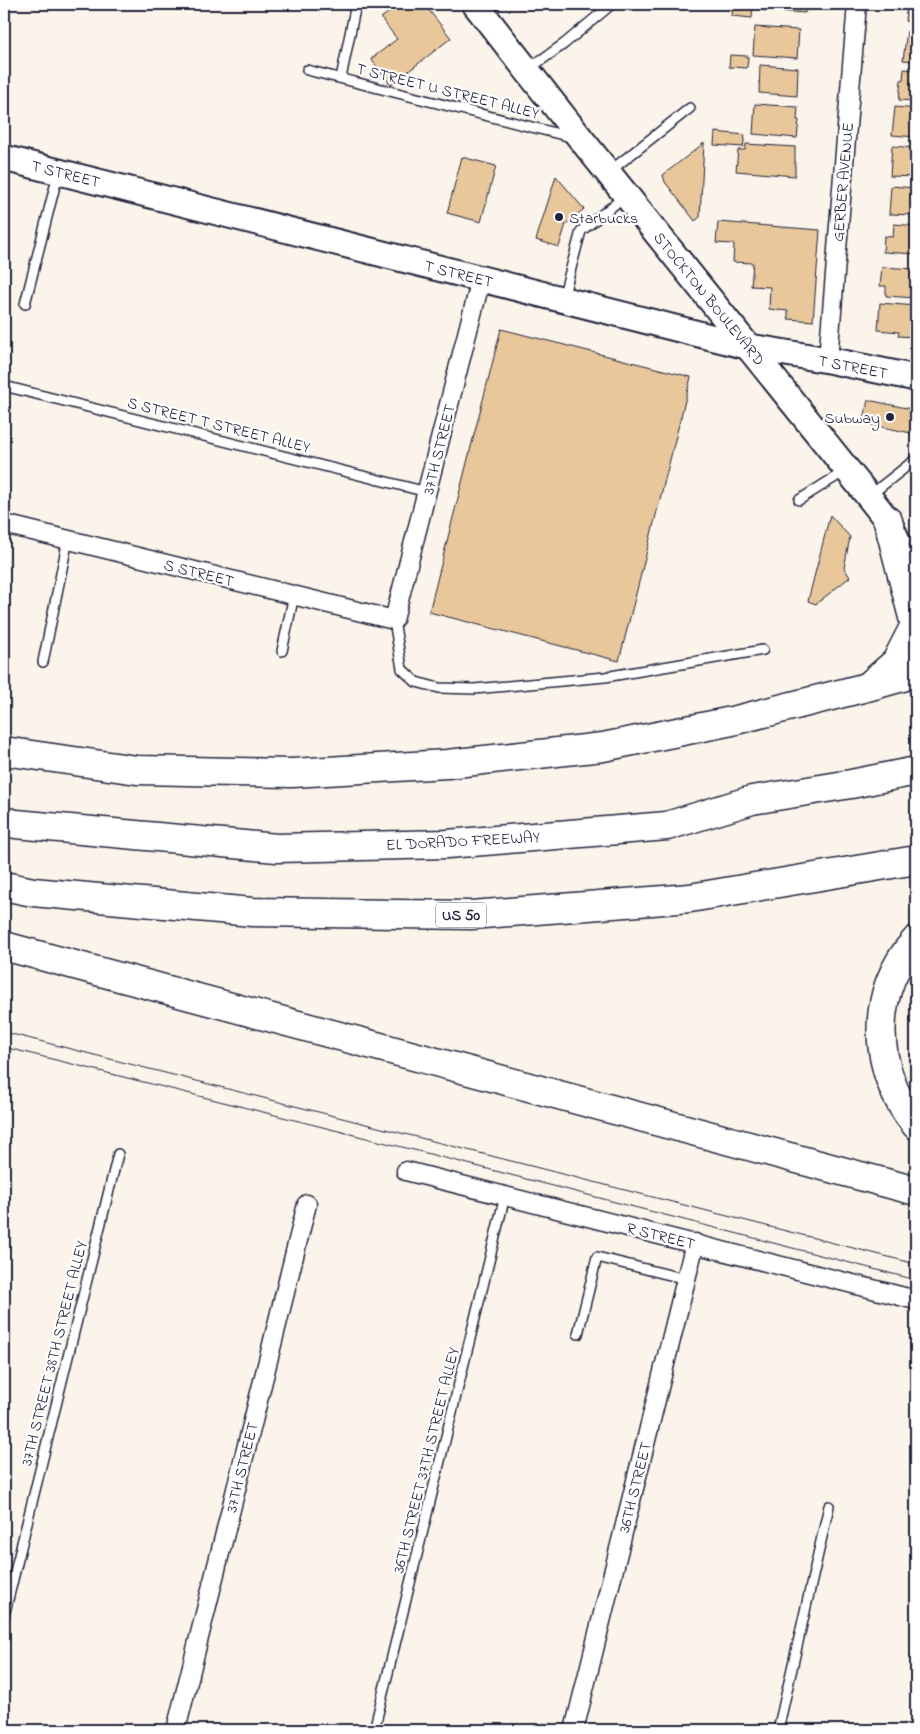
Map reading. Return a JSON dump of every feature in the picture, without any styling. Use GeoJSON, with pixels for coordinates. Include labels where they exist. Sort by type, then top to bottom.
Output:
{"type":"FeatureCollection","features":[{"type":"Feature","properties":{"kind":"highway"},"geometry":{"type":"LineString","coordinates":[[868,687],[896,662],[915,626],[888,521]]}},
{"type":"Feature","properties":{"kind":"highway"},"geometry":{"type":"LineString","coordinates":[[4,751],[137,770],[292,773],[447,764],[603,747],[732,721],[916,673]]}},
{"type":"Feature","properties":{"kind":"highway","name":"EL DORADO FREEWAY"},"geometry":{"type":"LineString","coordinates":[[4,822],[277,848],[447,844],[667,826],[752,800],[916,771]]}},
{"type":"Feature","properties":{"kind":"highway","name":"US 50"},"geometry":{"type":"LineString","coordinates":[[4,886],[33,892],[252,912],[471,915],[690,898],[916,860]]}},
{"type":"Feature","properties":{"kind":"highway"},"geometry":{"type":"LineString","coordinates":[[916,940],[905,952],[892,976],[884,1002],[881,1027],[882,1055],[889,1080],[900,1103],[916,1125]]}},
{"type":"Feature","properties":{"kind":"highway"},"geometry":{"type":"LineString","coordinates":[[4,946],[916,1191]]}},
{"type":"Feature","properties":{"kind":"street","name":"GERBER AVENUE"},"geometry":{"type":"LineString","coordinates":[[828,360],[857,4]]}},
{"type":"Feature","properties":{"kind":"street","name":"STOCKTON BOULEVARD"},"geometry":{"type":"LineString","coordinates":[[480,6],[581,140],[750,347],[846,470],[888,521],[916,546]]}},
{"type":"Feature","properties":{"kind":"street","name":"T STREET"},"geometry":{"type":"LineString","coordinates":[[4,158],[750,347],[828,360],[916,378]]}},
{"type":"Feature","properties":{"kind":"street","name":"37TH STREET"},"geometry":{"type":"LineString","coordinates":[[394,620],[481,279]]}},
{"type":"Feature","properties":{"kind":"street","name":"STOCKTON BOULEVARD"},"geometry":{"type":"LineString","coordinates":[[888,521],[916,578]]}},
{"type":"Feature","properties":{"kind":"street","name":"S STREET"},"geometry":{"type":"LineString","coordinates":[[4,524],[394,620]]}},
{"type":"Feature","properties":{"kind":"street","name":"R STREET"},"geometry":{"type":"LineString","coordinates":[[406,1171],[916,1300]]}},
{"type":"Feature","properties":{"kind":"street","name":"37TH STREET"},"geometry":{"type":"LineString","coordinates":[[176,1730],[307,1204]]}},
{"type":"Feature","properties":{"kind":"street","name":"36TH STREET"},"geometry":{"type":"LineString","coordinates":[[574,1730],[695,1243]]}},
{"type":"Feature","properties":{"kind":"lane"},"geometry":{"type":"LineString","coordinates":[[341,78],[356,4]]}},
{"type":"Feature","properties":{"kind":"lane"},"geometry":{"type":"LineString","coordinates":[[527,70],[564,44],[612,4]]}},
{"type":"Feature","properties":{"kind":"lane","name":"T STREET U STREET ALLEY"},"geometry":{"type":"LineString","coordinates":[[307,70],[581,140]]}},
{"type":"Feature","properties":{"kind":"lane"},"geometry":{"type":"LineString","coordinates":[[608,173],[690,108]]}},
{"type":"Feature","properties":{"kind":"lane"},"geometry":{"type":"LineString","coordinates":[[25,304],[58,171]]}},
{"type":"Feature","properties":{"kind":"lane"},"geometry":{"type":"LineString","coordinates":[[562,299],[581,230],[626,195]]}},
{"type":"Feature","properties":{"kind":"lane","name":"S STREET T STREET ALLEY"},"geometry":{"type":"LineString","coordinates":[[4,386],[427,492]]}},
{"type":"Feature","properties":{"kind":"lane"},"geometry":{"type":"LineString","coordinates":[[869,497],[916,459]]}},
{"type":"Feature","properties":{"kind":"lane"},"geometry":{"type":"LineString","coordinates":[[799,500],[846,470]]}},
{"type":"Feature","properties":{"kind":"lane"},"geometry":{"type":"LineString","coordinates":[[43,662],[68,540]]}},
{"type":"Feature","properties":{"kind":"lane"},"geometry":{"type":"LineString","coordinates":[[282,652],[294,595]]}},
{"type":"Feature","properties":{"kind":"lane"},"geometry":{"type":"LineString","coordinates":[[394,620],[402,669],[416,682],[439,688],[474,689],[604,677],[763,650]]}},
{"type":"Feature","properties":{"kind":"lane","name":"37TH STREET 38TH STREET ALLEY"},"geometry":{"type":"LineString","coordinates":[[4,1616],[118,1154]]}},
{"type":"Feature","properties":{"kind":"lane","name":"36TH STREET 37TH STREET ALLEY"},"geometry":{"type":"LineString","coordinates":[[374,1730],[505,1196]]}},
{"type":"Feature","properties":{"kind":"lane"},"geometry":{"type":"LineString","coordinates":[[578,1334],[597,1257],[686,1279]]}},
{"type":"Feature","properties":{"kind":"lane"},"geometry":{"type":"LineString","coordinates":[[778,1730],[830,1506]]}},
{"type":"Feature","properties":{"kind":"building"},"geometry":{"type":"Polygon","coordinates":[[[400,4],[424,4],[451,38],[391,85],[371,59],[397,39],[381,18],[400,4]]]}},
{"type":"Feature","properties":{"kind":"building"},"geometry":{"type":"Polygon","coordinates":[[[733,4],[753,4],[752,18],[732,16],[733,4]]]}},
{"type":"Feature","properties":{"kind":"building"},"geometry":{"type":"Polygon","coordinates":[[[762,4],[806,4],[805,13],[762,10],[762,4]]]}},
{"type":"Feature","properties":{"kind":"building"},"geometry":{"type":"Polygon","coordinates":[[[907,4],[916,4],[916,23],[905,21],[907,4]]]}},
{"type":"Feature","properties":{"kind":"building"},"geometry":{"type":"Polygon","coordinates":[[[755,27],[799,30],[797,58],[753,55],[755,27]]]}},
{"type":"Feature","properties":{"kind":"building"},"geometry":{"type":"Polygon","coordinates":[[[907,31],[916,32],[916,61],[903,60],[907,31]]]}},
{"type":"Feature","properties":{"kind":"building"},"geometry":{"type":"Polygon","coordinates":[[[730,55],[748,56],[747,68],[729,67],[730,55]]]}},
{"type":"Feature","properties":{"kind":"building"},"geometry":{"type":"Polygon","coordinates":[[[760,65],[798,68],[797,96],[759,93],[760,65]]]}},
{"type":"Feature","properties":{"kind":"building"},"geometry":{"type":"Polygon","coordinates":[[[904,69],[916,70],[916,101],[899,100],[904,69]]]}},
{"type":"Feature","properties":{"kind":"building"},"geometry":{"type":"Polygon","coordinates":[[[755,104],[798,107],[797,138],[753,134],[755,104]]]}},
{"type":"Feature","properties":{"kind":"building"},"geometry":{"type":"Polygon","coordinates":[[[895,107],[916,109],[916,137],[892,135],[895,107]]]}},
{"type":"Feature","properties":{"kind":"building"},"geometry":{"type":"Polygon","coordinates":[[[715,132],[745,135],[743,147],[714,145],[715,132]]]}},
{"type":"Feature","properties":{"kind":"building"},"geometry":{"type":"Polygon","coordinates":[[[704,143],[700,217],[695,221],[665,182],[663,175],[704,143]]]}},
{"type":"Feature","properties":{"kind":"building"},"geometry":{"type":"Polygon","coordinates":[[[746,144],[795,147],[795,176],[736,171],[738,150],[745,150],[746,144]]]}},
{"type":"Feature","properties":{"kind":"building"},"geometry":{"type":"Polygon","coordinates":[[[892,146],[916,148],[916,177],[890,176],[892,146]]]}},
{"type":"Feature","properties":{"kind":"building"},"geometry":{"type":"Polygon","coordinates":[[[462,157],[496,166],[481,222],[447,213],[462,157]]]}},
{"type":"Feature","properties":{"kind":"building","name":"Starbucks"},"geometry":{"type":"Polygon","coordinates":[[[556,176],[584,209],[566,224],[559,247],[536,240],[556,176]]]}},
{"type":"Feature","properties":{"kind":"building"},"geometry":{"type":"Polygon","coordinates":[[[891,186],[916,188],[916,215],[889,214],[891,186]]]}},
{"type":"Feature","properties":{"kind":"building"},"geometry":{"type":"Polygon","coordinates":[[[718,222],[820,230],[813,321],[788,319],[788,311],[769,309],[770,287],[751,286],[753,263],[733,262],[734,244],[716,243],[718,222]]]}},
{"type":"Feature","properties":{"kind":"building"},"geometry":{"type":"Polygon","coordinates":[[[894,224],[916,226],[916,254],[883,252],[884,236],[893,237],[894,224]]]}},
{"type":"Feature","properties":{"kind":"building"},"geometry":{"type":"Polygon","coordinates":[[[882,267],[916,269],[916,298],[886,296],[886,286],[880,286],[882,267]]]}},
{"type":"Feature","properties":{"kind":"building"},"geometry":{"type":"Polygon","coordinates":[[[880,303],[916,306],[916,340],[915,337],[898,336],[899,332],[878,330],[880,303]]]}},
{"type":"Feature","properties":{"kind":"building"},"geometry":{"type":"Polygon","coordinates":[[[501,329],[691,377],[619,661],[429,612],[501,329]]]}},
{"type":"Feature","properties":{"kind":"building","name":"Subway"},"geometry":{"type":"Polygon","coordinates":[[[868,400],[916,410],[916,434],[863,423],[868,400]]]}},
{"type":"Feature","properties":{"kind":"building"},"geometry":{"type":"Polygon","coordinates":[[[830,515],[850,537],[844,568],[850,577],[816,604],[808,601],[830,515]]]}},
{"type":"Feature","properties":{"kind":"tram line"},"geometry":{"type":"LineString","coordinates":[[4,1032],[916,1264]]}},
{"type":"Feature","properties":{"kind":"tram line"},"geometry":{"type":"LineString","coordinates":[[4,1047],[422,1152],[916,1280]]}},
{"type":"Feature","properties":{"kind":"place","name":"Starbucks"},"geometry":{"type":"Point","coordinates":[559,217]}},
{"type":"Feature","properties":{"kind":"place","name":"Subway"},"geometry":{"type":"Point","coordinates":[890,417]}}]}
